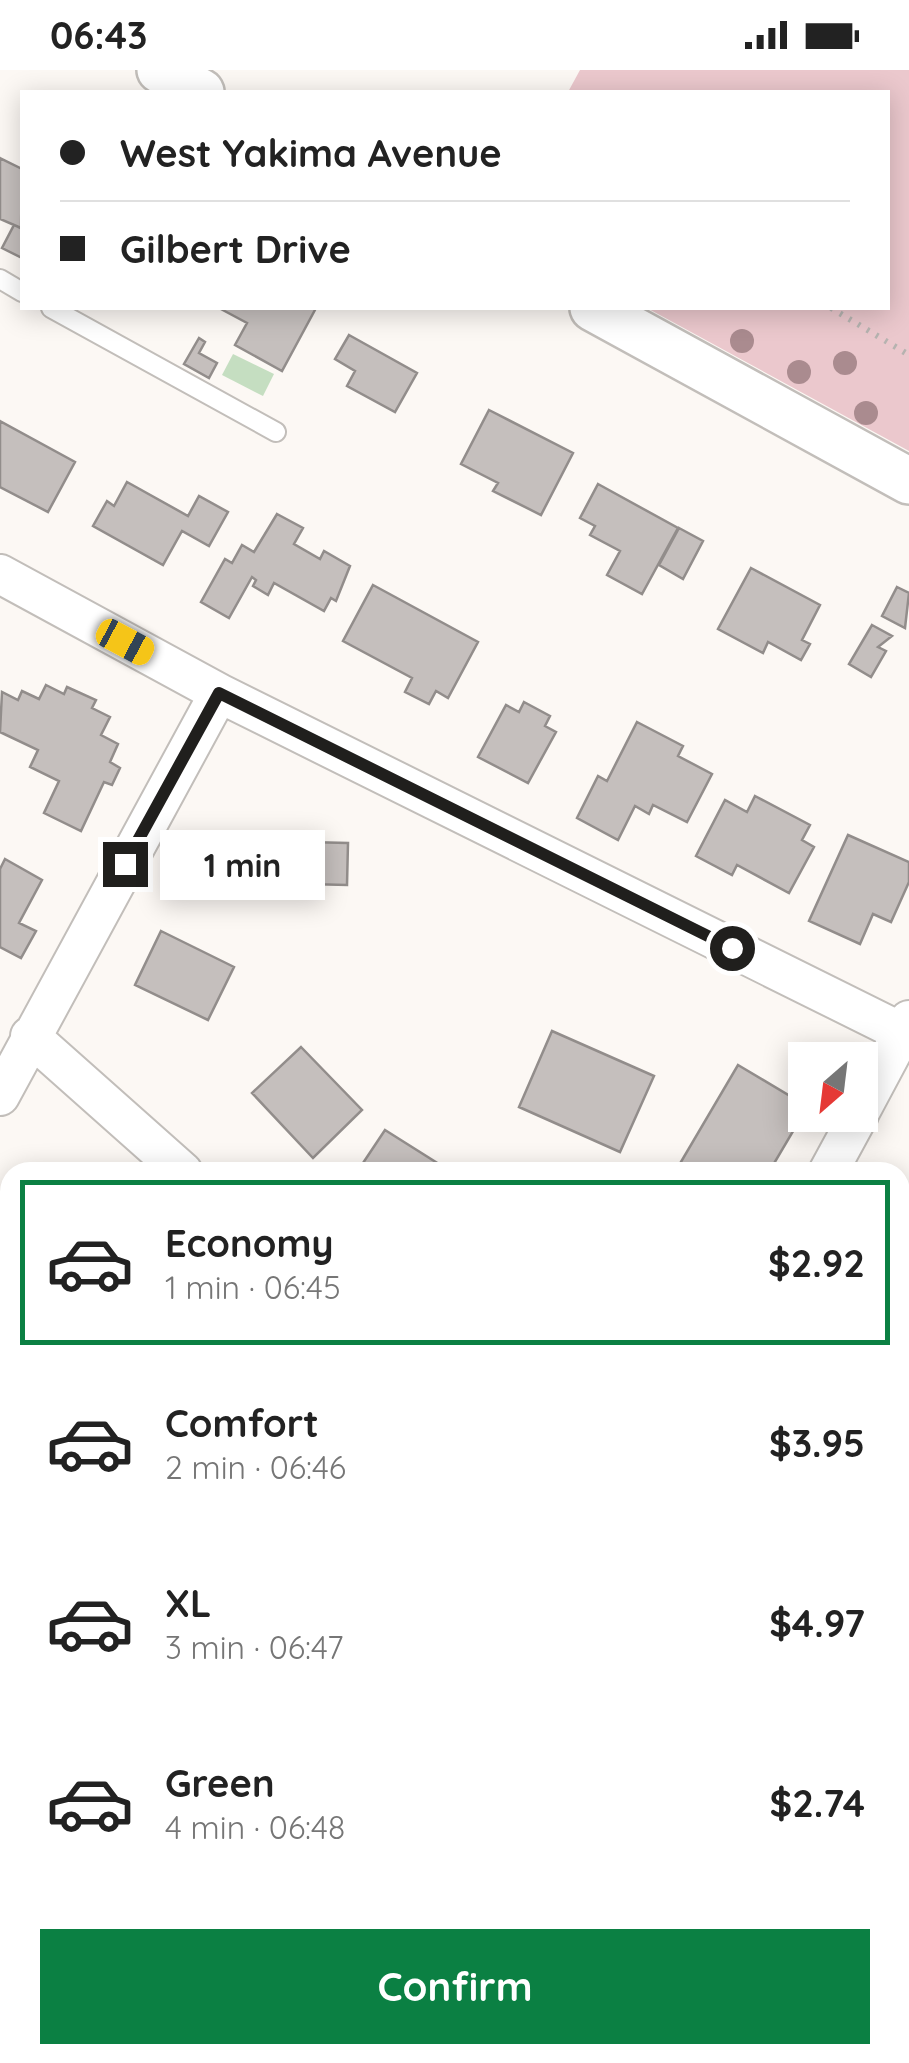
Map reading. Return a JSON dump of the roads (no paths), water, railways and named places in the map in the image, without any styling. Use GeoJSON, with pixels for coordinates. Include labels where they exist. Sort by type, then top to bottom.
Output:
{"type":"FeatureCollection","features":[{"type":"Feature","properties":{"kind":"street"},"geometry":{"type":"LineString","coordinates":[[160,70],[198,90]]}},
{"type":"Feature","properties":{"kind":"street"},"geometry":{"type":"LineString","coordinates":[[597,310],[909,481]]}},
{"type":"Feature","properties":{"kind":"street"},"geometry":{"type":"LineString","coordinates":[[0,574],[219,693],[907,1029],[878,1080]]}},
{"type":"Feature","properties":{"kind":"street"},"geometry":{"type":"LineString","coordinates":[[0,1096],[219,693]]}},
{"type":"Feature","properties":{"kind":"street"},"geometry":{"type":"LineString","coordinates":[[30,1036],[172,1162]]}},
{"type":"Feature","properties":{"kind":"street"},"geometry":{"type":"LineString","coordinates":[[833,1162],[849,1132]]}},
{"type":"Feature","properties":{"kind":"lane"},"geometry":{"type":"LineString","coordinates":[[55,310],[276,432]]}}]}
